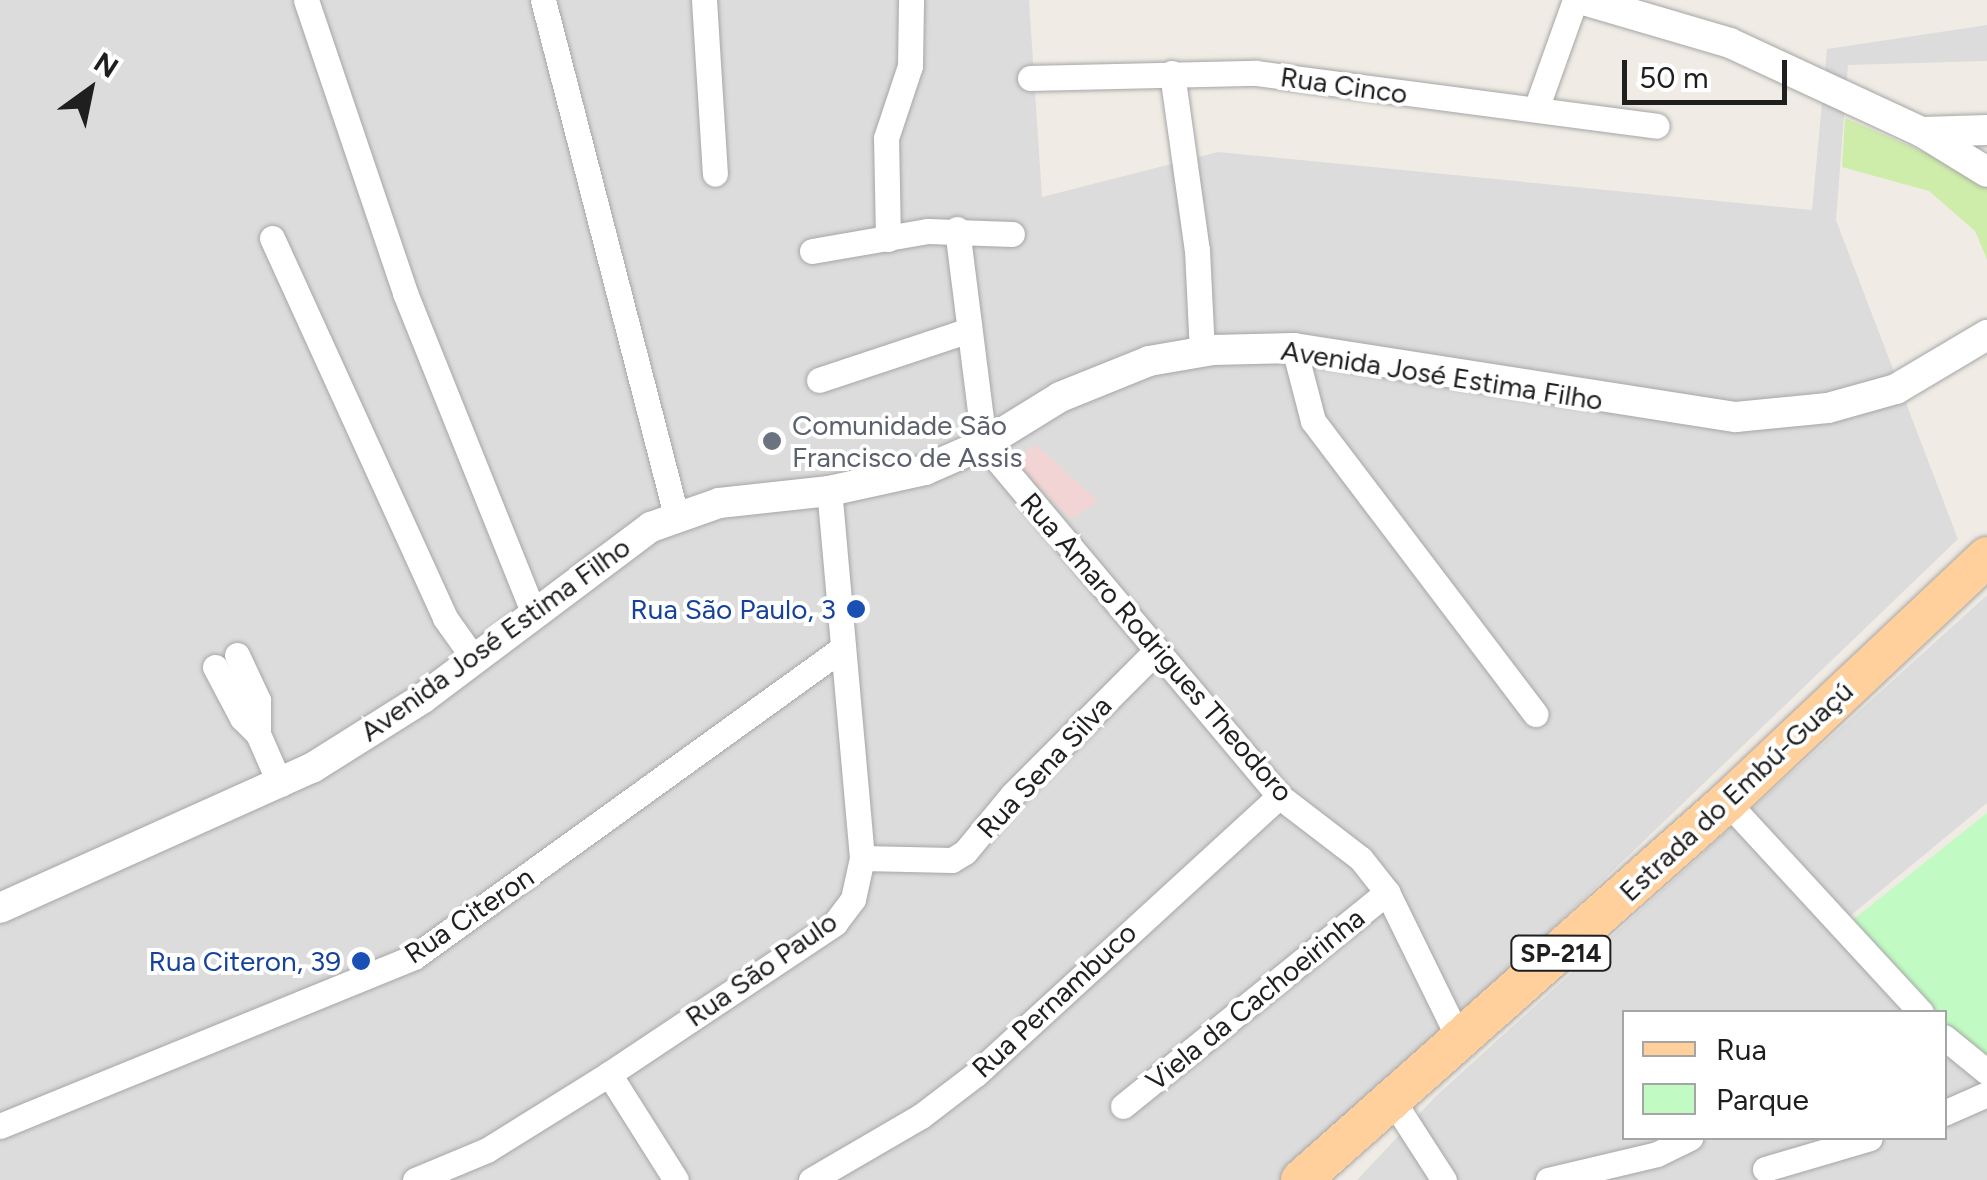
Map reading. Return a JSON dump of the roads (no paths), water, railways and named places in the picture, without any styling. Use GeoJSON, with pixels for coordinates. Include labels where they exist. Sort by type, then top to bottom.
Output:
{"type":"FeatureCollection","features":[{"type":"Feature","properties":{"kind":"main road","name":"Estrada do Embú-Guaçú"},"geometry":{"type":"LineString","coordinates":[[1301,1180],[1462,1043],[1727,802],[1987,557]]}},
{"type":"Feature","properties":{"kind":"street"},"geometry":{"type":"LineString","coordinates":[[306,0],[406,293],[533,611]]}},
{"type":"Feature","properties":{"kind":"street"},"geometry":{"type":"LineString","coordinates":[[543,0],[676,516]]}},
{"type":"Feature","properties":{"kind":"street"},"geometry":{"type":"LineString","coordinates":[[704,0],[715,174]]}},
{"type":"Feature","properties":{"kind":"street"},"geometry":{"type":"LineString","coordinates":[[888,239],[886,138],[910,66],[911,0]]}},
{"type":"Feature","properties":{"kind":"street"},"geometry":{"type":"LineString","coordinates":[[1536,109],[1575,0]]}},
{"type":"Feature","properties":{"kind":"street"},"geometry":{"type":"LineString","coordinates":[[1584,0],[1730,43],[1922,132],[1987,172]]}},
{"type":"Feature","properties":{"kind":"street"},"geometry":{"type":"LineString","coordinates":[[1172,73],[1196,250],[1202,351]]}},
{"type":"Feature","properties":{"kind":"street","name":"Rua Cinco"},"geometry":{"type":"LineString","coordinates":[[1030,78],[1256,73],[1657,126]]}},
{"type":"Feature","properties":{"kind":"street"},"geometry":{"type":"LineString","coordinates":[[1922,132],[1987,130]]}},
{"type":"Feature","properties":{"kind":"street"},"geometry":{"type":"LineString","coordinates":[[957,229],[966,331],[984,444]]}},
{"type":"Feature","properties":{"kind":"street"},"geometry":{"type":"LineString","coordinates":[[812,251],[957,229],[1012,234]]}},
{"type":"Feature","properties":{"kind":"street"},"geometry":{"type":"LineString","coordinates":[[272,238],[445,618],[472,656]]}},
{"type":"Feature","properties":{"kind":"street"},"geometry":{"type":"LineString","coordinates":[[819,380],[966,331]]}},
{"type":"Feature","properties":{"kind":"street","name":"Avenida José Estima Filho"},"geometry":{"type":"LineString","coordinates":[[0,908],[280,784],[395,717],[622,544],[676,516],[718,503],[892,480],[984,444],[1121,370],[1202,351],[1294,348],[1736,418],[1828,408],[1896,389],[1987,335]]}},
{"type":"Feature","properties":{"kind":"street"},"geometry":{"type":"LineString","coordinates":[[1294,348],[1301,396],[1313,421],[1536,714]]}},
{"type":"Feature","properties":{"kind":"street","name":"Rua Amaro Rodrigues Theodoro"},"geometry":{"type":"LineString","coordinates":[[984,444],[1279,796],[1361,859],[1388,892],[1462,1043]]}},
{"type":"Feature","properties":{"kind":"street","name":"Rua São Paulo"},"geometry":{"type":"LineString","coordinates":[[415,1180],[487,1150],[609,1074],[835,923],[852,899],[862,858],[840,650],[829,490]]}},
{"type":"Feature","properties":{"kind":"street","name":"Rua Citeron"},"geometry":{"type":"LineString","coordinates":[[0,1126],[414,957],[840,650]]}},
{"type":"Feature","properties":{"kind":"street","name":"Rua Sena Silva"},"geometry":{"type":"LineString","coordinates":[[862,858],[952,860],[965,852],[1013,794],[1156,651]]}},
{"type":"Feature","properties":{"kind":"street"},"geometry":{"type":"LineString","coordinates":[[226,661],[242,718],[258,734],[280,784]]}},
{"type":"Feature","properties":{"kind":"street","name":"Rua Pernambuco"},"geometry":{"type":"LineString","coordinates":[[811,1180],[921,1116],[976,1074],[1279,796]]}},
{"type":"Feature","properties":{"kind":"street"},"geometry":{"type":"LineString","coordinates":[[1727,802],[1920,1010]]}},
{"type":"Feature","properties":{"kind":"street","name":"Viela da Cachoeirinha"},"geometry":{"type":"LineString","coordinates":[[1123,1106],[1388,892]]}},
{"type":"Feature","properties":{"kind":"street"},"geometry":{"type":"LineString","coordinates":[[1947,1041],[1987,1072]]}},
{"type":"Feature","properties":{"kind":"street"},"geometry":{"type":"LineString","coordinates":[[609,1074],[676,1180]]}},
{"type":"Feature","properties":{"kind":"street"},"geometry":{"type":"LineString","coordinates":[[1947,1111],[1987,1094]]}},
{"type":"Feature","properties":{"kind":"street"},"geometry":{"type":"LineString","coordinates":[[1393,1101],[1444,1180]]}},
{"type":"Feature","properties":{"kind":"street"},"geometry":{"type":"LineString","coordinates":[[1548,1180],[1657,1154],[1686,1140]]}},
{"type":"Feature","properties":{"kind":"street"},"geometry":{"type":"LineString","coordinates":[[1765,1169],[1863,1140]]}},
{"type":"Feature","properties":{"kind":"place","name":"Comunidade São Francisco de Assis"},"geometry":{"type":"Point","coordinates":[772,441]}},
{"type":"Feature","properties":{"kind":"place","name":"Rua São Paulo, 3"},"geometry":{"type":"Point","coordinates":[856,609]}},
{"type":"Feature","properties":{"kind":"place","name":"Rua Citeron, 39"},"geometry":{"type":"Point","coordinates":[361,961]}}]}
